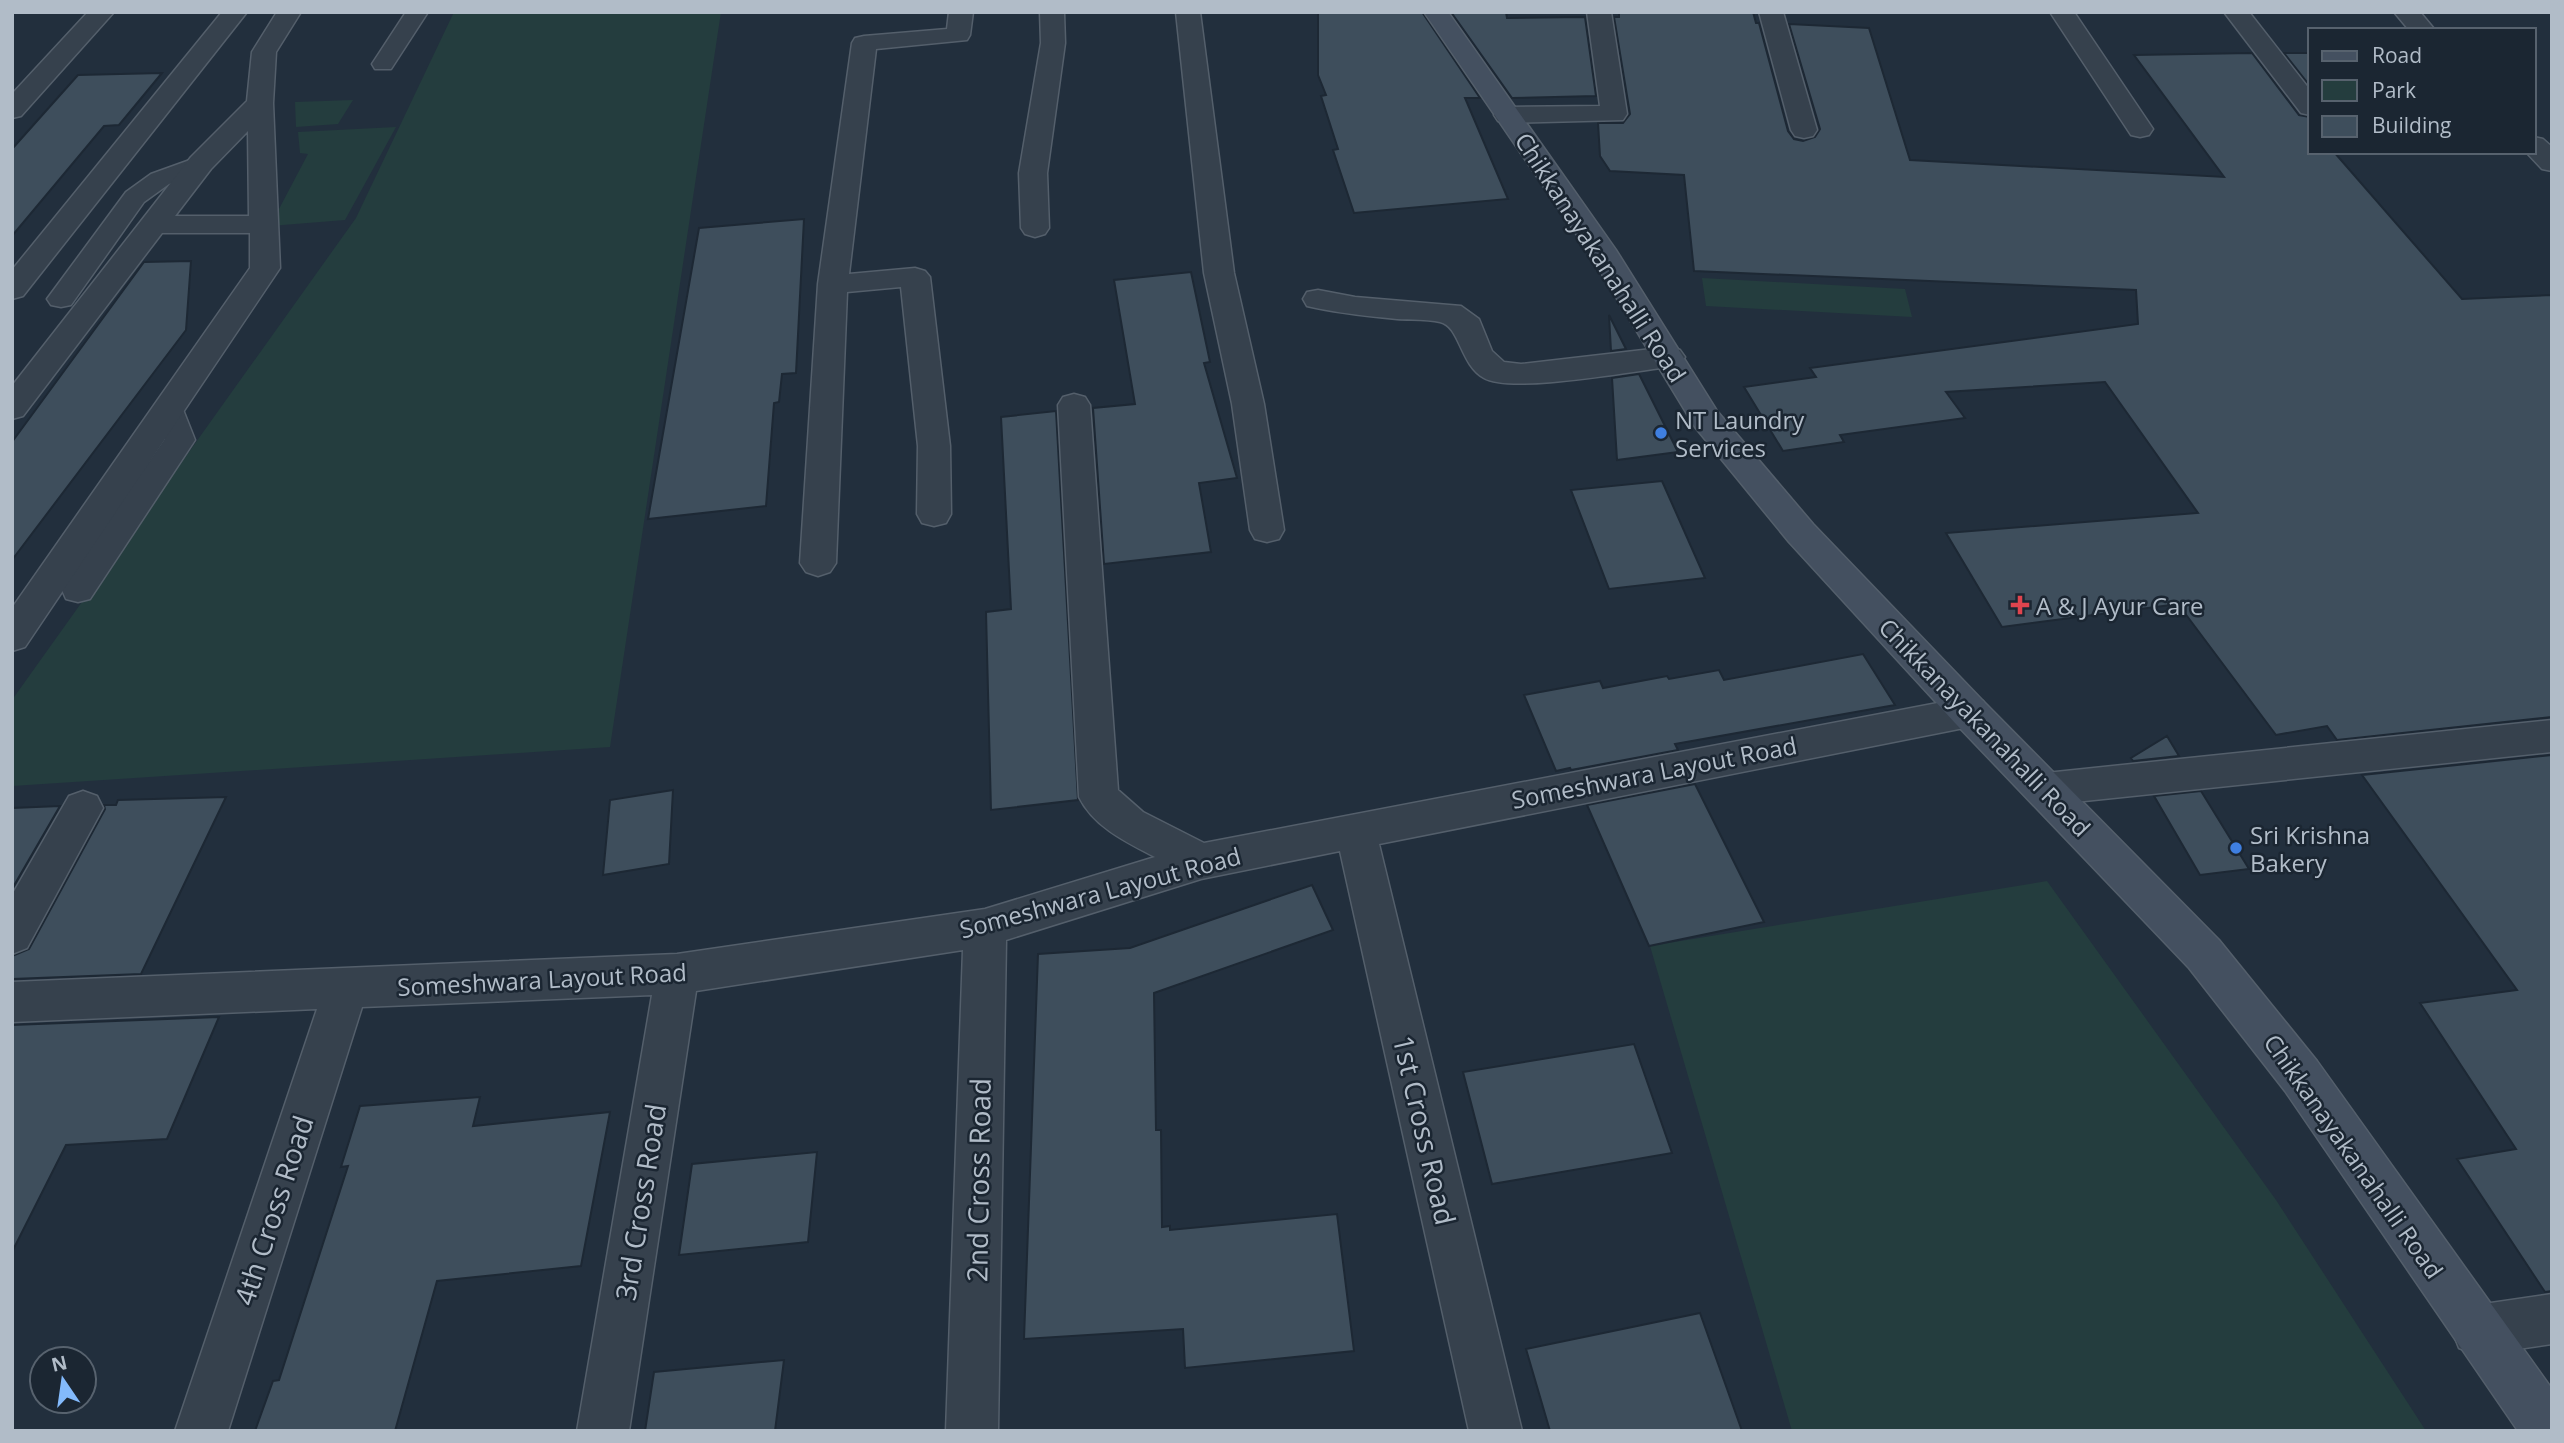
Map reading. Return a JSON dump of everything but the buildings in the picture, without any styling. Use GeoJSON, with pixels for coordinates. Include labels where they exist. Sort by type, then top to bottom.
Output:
{"type":"FeatureCollection","features":[{"type":"Feature","properties":{"kind":"main road","name":"Chikkanayakanahalli Road"},"geometry":{"type":"LineString","coordinates":[[1436,12],[1439,20],[1602,250],[1706,419],[1792,523],[1969,712],[2204,954],[2301,1076],[2550,1431]]}},
{"type":"Feature","properties":{"kind":"street"},"geometry":{"type":"LineString","coordinates":[[12,110],[102,12]]}},
{"type":"Feature","properties":{"kind":"street"},"geometry":{"type":"LineString","coordinates":[[12,290],[235,12]]}},
{"type":"Feature","properties":{"kind":"street"},"geometry":{"type":"LineString","coordinates":[[12,637],[265,268],[260,103],[264,52],[289,12]]}},
{"type":"Feature","properties":{"kind":"street"},"geometry":{"type":"LineString","coordinates":[[818,563],[833,284],[864,43],[958,35],[961,12]]}},
{"type":"Feature","properties":{"kind":"street"},"geometry":{"type":"LineString","coordinates":[[1035,228],[1033,173],[1053,43],[1052,12]]}},
{"type":"Feature","properties":{"kind":"street"},"geometry":{"type":"LineString","coordinates":[[1188,12],[1219,273],[1248,404],[1267,530]]}},
{"type":"Feature","properties":{"kind":"street"},"geometry":{"type":"LineString","coordinates":[[1507,115],[1614,114],[1599,12]]}},
{"type":"Feature","properties":{"kind":"street"},"geometry":{"type":"LineString","coordinates":[[1770,12],[1804,130]]}},
{"type":"Feature","properties":{"kind":"street"},"geometry":{"type":"LineString","coordinates":[[2062,12],[2140,129]]}},
{"type":"Feature","properties":{"kind":"street"},"geometry":{"type":"LineString","coordinates":[[2236,12],[2308,104]]}},
{"type":"Feature","properties":{"kind":"street"},"geometry":{"type":"LineString","coordinates":[[2406,12],[2421,28]]}},
{"type":"Feature","properties":{"kind":"street"},"geometry":{"type":"LineString","coordinates":[[12,408],[201,163],[260,103]]}},
{"type":"Feature","properties":{"kind":"street"},"geometry":{"type":"LineString","coordinates":[[2536,147],[2552,163]]}},
{"type":"Feature","properties":{"kind":"street"},"geometry":{"type":"LineString","coordinates":[[155,225],[265,224]]}},
{"type":"Feature","properties":{"kind":"street"},"geometry":{"type":"LineString","coordinates":[[833,284],[915,276],[934,446],[934,514]]}},
{"type":"Feature","properties":{"kind":"street"},"geometry":{"type":"LineString","coordinates":[[1318,299],[1355,306],[1450,313],[1468,326],[1478,355],[1495,371],[1521,374],[1669,357]]}},
{"type":"Feature","properties":{"kind":"street"},"geometry":{"type":"LineString","coordinates":[[1073,405],[1099,797],[1129,824],[1201,862]]}},
{"type":"Feature","properties":{"kind":"street","name":"Someshwara Layout Road"},"geometry":{"type":"LineString","coordinates":[[12,1002],[677,974],[985,929],[1201,862],[1969,712]]}},
{"type":"Feature","properties":{"kind":"street"},"geometry":{"type":"LineString","coordinates":[[2046,789],[2552,736]]}},
{"type":"Feature","properties":{"kind":"street"},"geometry":{"type":"LineString","coordinates":[[12,935],[83,808]]}},
{"type":"Feature","properties":{"kind":"street","name":"1st Cross Road"},"geometry":{"type":"LineString","coordinates":[[1355,830],[1496,1431]]}},
{"type":"Feature","properties":{"kind":"street","name":"2nd Cross Road"},"geometry":{"type":"LineString","coordinates":[[972,1431],[985,929]]}},
{"type":"Feature","properties":{"kind":"street","name":"3rd Cross Road"},"geometry":{"type":"LineString","coordinates":[[603,1431],[677,974]]}},
{"type":"Feature","properties":{"kind":"street","name":"4th Cross Road"},"geometry":{"type":"LineString","coordinates":[[201,1431],[346,989]]}},
{"type":"Feature","properties":{"kind":"street"},"geometry":{"type":"LineString","coordinates":[[2477,1330],[2552,1319]]}},
{"type":"Feature","properties":{"kind":"lane"},"geometry":{"type":"LineString","coordinates":[[383,64],[417,12]]}},
{"type":"Feature","properties":{"kind":"lane"},"geometry":{"type":"LineString","coordinates":[[61,299],[135,197],[160,179],[201,163]]}},
{"type":"Feature","properties":{"kind":"lane"},"geometry":{"type":"LineString","coordinates":[[78,590],[180,440],[170,408]]}},
{"type":"Feature","properties":{"kind":"green space"},"geometry":{"type":"Polygon","coordinates":[[[454,12],[721,12],[610,747],[12,786],[12,700],[356,218],[454,12]]]}},
{"type":"Feature","properties":{"kind":"green space"},"geometry":{"type":"Polygon","coordinates":[[[353,100],[338,124],[296,127],[295,102],[353,100]]]}},
{"type":"Feature","properties":{"kind":"green space"},"geometry":{"type":"Polygon","coordinates":[[[396,127],[345,220],[270,226],[308,154],[300,153],[298,132],[396,127]]]}},
{"type":"Feature","properties":{"kind":"green space"},"geometry":{"type":"Polygon","coordinates":[[[1702,278],[1905,289],[1912,317],[1706,306],[1702,278]]]}},
{"type":"Feature","properties":{"kind":"green space"},"geometry":{"type":"Polygon","coordinates":[[[2047,881],[2276,1200],[2426,1431],[1792,1431],[1650,946],[2047,881]]]}},
{"type":"Feature","properties":{"kind":"place","name":"NT Laundry Services"},"geometry":{"type":"Point","coordinates":[1661,433]}},
{"type":"Feature","properties":{"kind":"place","name":"A & J Ayur Care"},"geometry":{"type":"Point","coordinates":[2020,605]}},
{"type":"Feature","properties":{"kind":"place","name":"Sri Krishna Bakery"},"geometry":{"type":"Point","coordinates":[2236,848]}}]}
